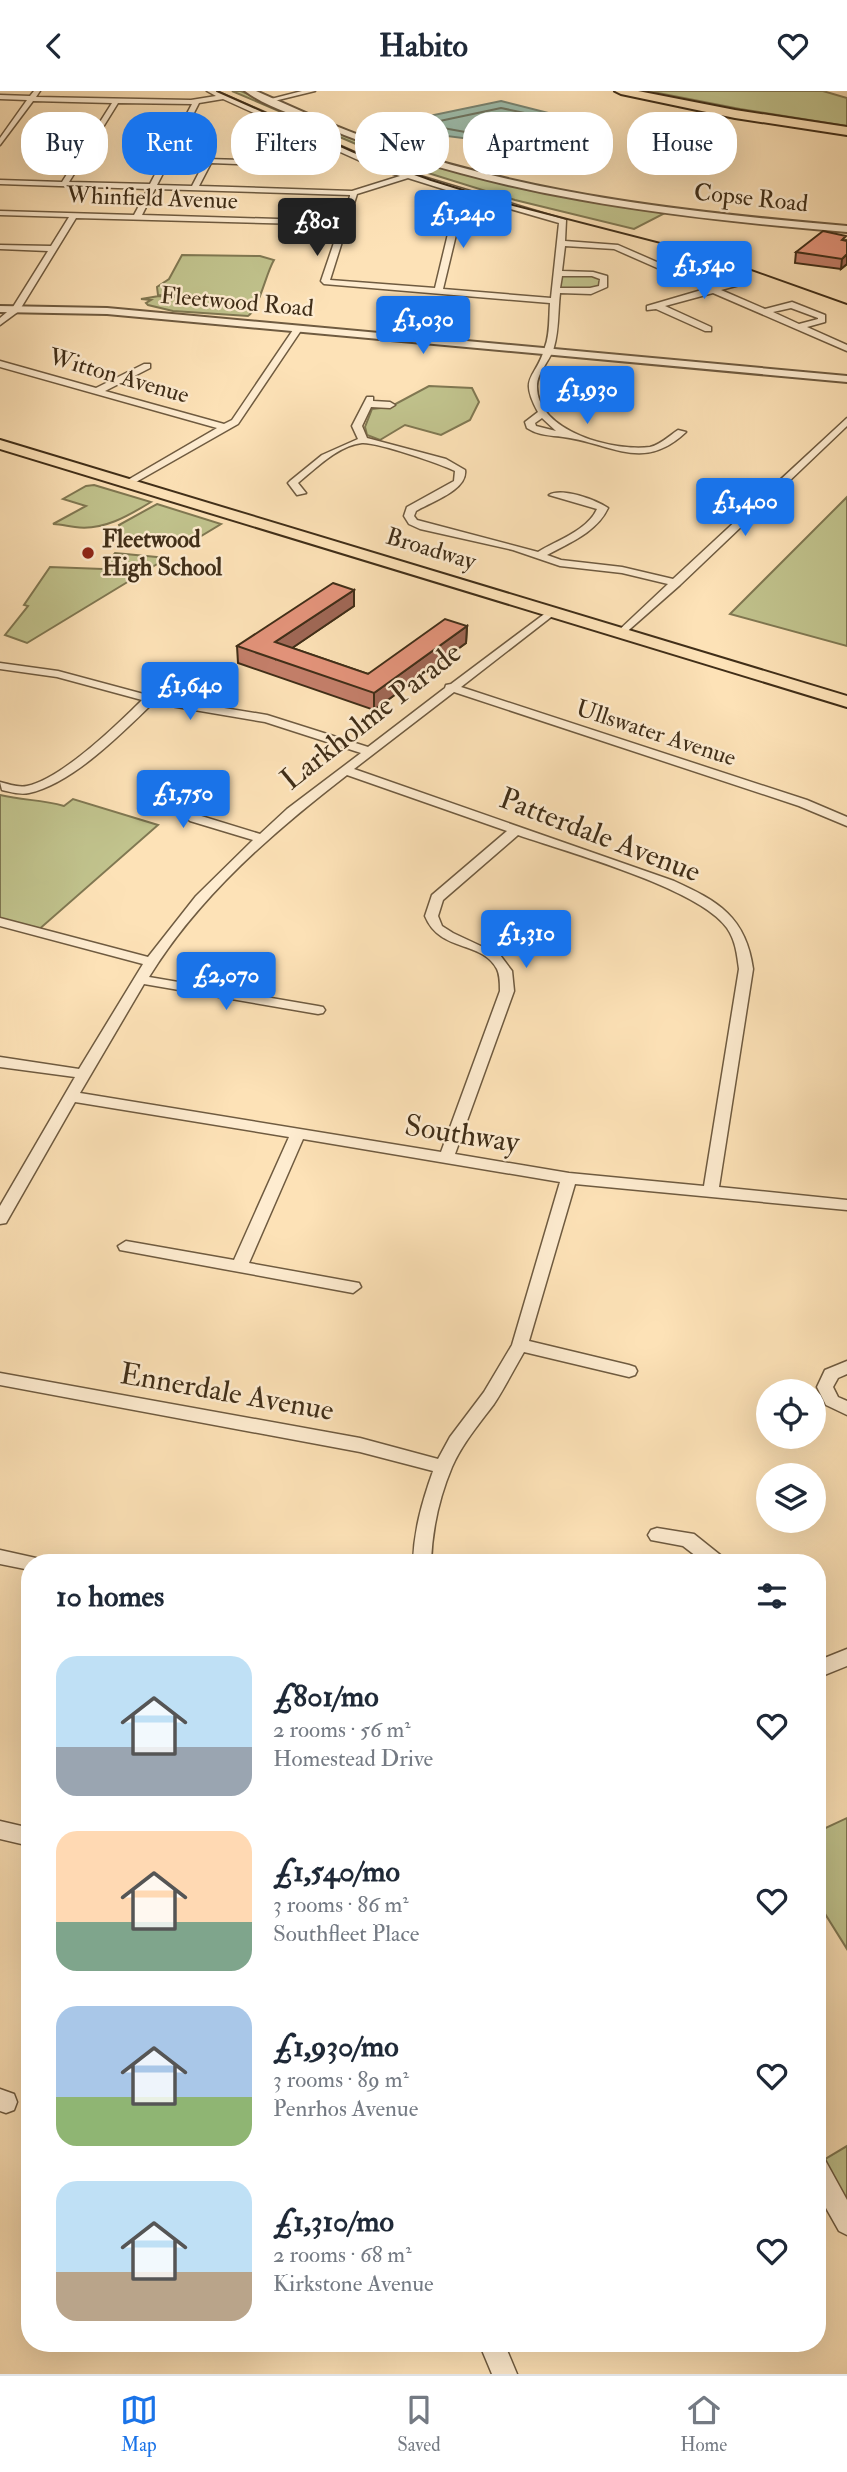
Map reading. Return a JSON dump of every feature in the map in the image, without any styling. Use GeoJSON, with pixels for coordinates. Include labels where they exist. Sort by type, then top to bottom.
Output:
{"type":"FeatureCollection","features":[{"type":"Feature","properties":{"kind":"highway"},"geometry":{"type":"LineString","coordinates":[[621,91],[736,114],[847,131]]}},
{"type":"Feature","properties":{"kind":"main road","name":"Broadway"},"geometry":{"type":"LineString","coordinates":[[0,444],[847,702]]}},
{"type":"Feature","properties":{"kind":"street"},"geometry":{"type":"LineString","coordinates":[[210,91],[329,145],[407,176],[559,219],[564,224],[548,352],[531,389],[543,413],[564,434]]}},
{"type":"Feature","properties":{"kind":"street","name":"Copse Road"},"geometry":{"type":"LineString","coordinates":[[249,91],[392,150],[509,182],[669,211],[847,229]]}},
{"type":"Feature","properties":{"kind":"street"},"geometry":{"type":"LineString","coordinates":[[270,100],[312,91]]}},
{"type":"Feature","properties":{"kind":"street"},"geometry":{"type":"LineString","coordinates":[[486,91],[496,93]]}},
{"type":"Feature","properties":{"kind":"street"},"geometry":{"type":"LineString","coordinates":[[0,143],[34,96]]}},
{"type":"Feature","properties":{"kind":"street"},"geometry":{"type":"LineString","coordinates":[[0,97],[196,102],[223,97]]}},
{"type":"Feature","properties":{"kind":"street"},"geometry":{"type":"LineString","coordinates":[[64,184],[116,101]]}},
{"type":"Feature","properties":{"kind":"street"},"geometry":{"type":"LineString","coordinates":[[137,217],[196,102]]}},
{"type":"Feature","properties":{"kind":"street"},"geometry":{"type":"LineString","coordinates":[[195,187],[209,162],[231,163]]}},
{"type":"Feature","properties":{"kind":"street"},"geometry":{"type":"LineString","coordinates":[[0,182],[352,193],[407,176]]}},
{"type":"Feature","properties":{"kind":"street"},"geometry":{"type":"LineString","coordinates":[[352,193],[354,196],[325,281],[554,302]]}},
{"type":"Feature","properties":{"kind":"street"},"geometry":{"type":"LineString","coordinates":[[438,292],[457,213],[485,200]]}},
{"type":"Feature","properties":{"kind":"street","name":"Whinfield Avenue"},"geometry":{"type":"LineString","coordinates":[[0,213],[345,223]]}},
{"type":"Feature","properties":{"kind":"street"},"geometry":{"type":"LineString","coordinates":[[0,323],[16,309],[74,215]]}},
{"type":"Feature","properties":{"kind":"street"},"geometry":{"type":"LineString","coordinates":[[562,243],[615,247],[847,348]]}},
{"type":"Feature","properties":{"kind":"street"},"geometry":{"type":"LineString","coordinates":[[0,247],[54,249]]}},
{"type":"Feature","properties":{"kind":"street"},"geometry":{"type":"LineString","coordinates":[[556,290],[591,291],[603,287],[604,278],[593,274],[558,273]]}},
{"type":"Feature","properties":{"kind":"street"},"geometry":{"type":"LineString","coordinates":[[716,320],[703,327],[654,307],[744,281]]}},
{"type":"Feature","properties":{"kind":"street"},"geometry":{"type":"LineString","coordinates":[[764,312],[792,305],[822,317],[822,320],[799,327]]}},
{"type":"Feature","properties":{"kind":"street","name":"Fleetwood Road"},"geometry":{"type":"LineString","coordinates":[[0,309],[107,311],[847,379]]}},
{"type":"Feature","properties":{"kind":"street"},"geometry":{"type":"LineString","coordinates":[[129,483],[235,422],[299,329]]}},
{"type":"Feature","properties":{"kind":"street","name":"Witton Avenue"},"geometry":{"type":"LineString","coordinates":[[0,364],[226,428]]}},
{"type":"Feature","properties":{"kind":"street"},"geometry":{"type":"LineString","coordinates":[[97,391],[147,366]]}},
{"type":"Feature","properties":{"kind":"street"},"geometry":{"type":"LineString","coordinates":[[363,440],[357,426],[370,401],[390,405]]}},
{"type":"Feature","properties":{"kind":"street"},"geometry":{"type":"LineString","coordinates":[[543,413],[530,422],[532,428],[541,433],[564,434],[614,448],[645,451],[656,449],[681,432]]}},
{"type":"Feature","properties":{"kind":"street"},"geometry":{"type":"LineString","coordinates":[[622,633],[847,421]]}},
{"type":"Feature","properties":{"kind":"street"},"geometry":{"type":"LineString","coordinates":[[279,483],[293,483],[332,450],[363,440],[443,461],[460,470],[458,483],[411,509],[409,516],[413,522],[559,563],[622,570],[676,583]]}},
{"type":"Feature","properties":{"kind":"street"},"geometry":{"type":"LineString","coordinates":[[293,483],[302,493]]}},
{"type":"Feature","properties":{"kind":"street"},"geometry":{"type":"LineString","coordinates":[[538,556],[594,523],[602,515],[603,508],[594,504],[554,495]]}},
{"type":"Feature","properties":{"kind":"street","name":"Larkholme Parade"},"geometry":{"type":"LineString","coordinates":[[0,1219],[139,979],[201,899],[261,838],[450,687],[551,612]]}},
{"type":"Feature","properties":{"kind":"street"},"geometry":{"type":"LineString","coordinates":[[0,666],[19,667],[97,682],[150,699],[267,719],[368,751]]}},
{"type":"Feature","properties":{"kind":"street","name":"Ullswater Avenue"},"geometry":{"type":"LineString","coordinates":[[450,687],[803,803],[847,822]]}},
{"type":"Feature","properties":{"kind":"street"},"geometry":{"type":"LineString","coordinates":[[0,786],[27,790],[45,783],[103,743],[150,699]]}},
{"type":"Feature","properties":{"kind":"street","name":"Patterdale Avenue"},"geometry":{"type":"LineString","coordinates":[[344,770],[694,895],[712,906],[740,935],[746,969],[711,1192]]}},
{"type":"Feature","properties":{"kind":"street"},"geometry":{"type":"LineString","coordinates":[[214,783],[189,806],[187,812],[194,818],[261,838]]}},
{"type":"Feature","properties":{"kind":"street"},"geometry":{"type":"LineString","coordinates":[[446,1158],[507,991],[509,976],[504,964],[487,951],[447,935],[437,928],[431,909],[437,898],[516,830]]}},
{"type":"Feature","properties":{"kind":"street"},"geometry":{"type":"LineString","coordinates":[[0,937],[6,923],[151,962]]}},
{"type":"Feature","properties":{"kind":"street"},"geometry":{"type":"LineString","coordinates":[[139,979],[318,1010]]}},
{"type":"Feature","properties":{"kind":"street"},"geometry":{"type":"LineString","coordinates":[[0,1062],[84,1074]]}},
{"type":"Feature","properties":{"kind":"street","name":"Southway"},"geometry":{"type":"LineString","coordinates":[[71,1096],[569,1178],[847,1205]]}},
{"type":"Feature","properties":{"kind":"street"},"geometry":{"type":"LineString","coordinates":[[240,1265],[298,1134]]}},
{"type":"Feature","properties":{"kind":"street"},"geometry":{"type":"LineString","coordinates":[[422,1554],[430,1504],[443,1467],[456,1441],[490,1396],[520,1345],[569,1178]]}},
{"type":"Feature","properties":{"kind":"street"},"geometry":{"type":"LineString","coordinates":[[126,1246],[353,1287]]}},
{"type":"Feature","properties":{"kind":"street"},"geometry":{"type":"LineString","coordinates":[[520,1345],[629,1371]]}},
{"type":"Feature","properties":{"kind":"street"},"geometry":{"type":"LineString","coordinates":[[847,1367],[831,1374],[825,1387],[832,1401],[847,1409]]}},
{"type":"Feature","properties":{"kind":"street","name":"Ennerdale Avenue"},"geometry":{"type":"LineString","coordinates":[[0,1379],[360,1445],[443,1467]]}},
{"type":"Feature","properties":{"kind":"street"},"geometry":{"type":"LineString","coordinates":[[657,1535],[688,1539],[707,1554]]}},
{"type":"Feature","properties":{"kind":"street"},"geometry":{"type":"LineString","coordinates":[[0,1557],[21,1561]]}},
{"type":"Feature","properties":{"kind":"street"},"geometry":{"type":"LineString","coordinates":[[826,1666],[847,1657]]}},
{"type":"Feature","properties":{"kind":"street"},"geometry":{"type":"LineString","coordinates":[[0,1830],[21,1835]]}},
{"type":"Feature","properties":{"kind":"street"},"geometry":{"type":"LineString","coordinates":[[826,2184],[847,2223]]}},
{"type":"Feature","properties":{"kind":"street"},"geometry":{"type":"LineString","coordinates":[[495,2352],[505,2374]]}},
{"type":"Feature","properties":{"kind":"green space"},"geometry":{"type":"Polygon","coordinates":[[[232,91],[241,91],[290,112],[281,112],[232,91]]]}},
{"type":"Feature","properties":{"kind":"green space"},"geometry":{"type":"Polygon","coordinates":[[[648,91],[823,91],[847,98],[847,126],[740,109],[648,91]]]}},
{"type":"Feature","properties":{"kind":"green space"},"geometry":{"type":"Polygon","coordinates":[[[341,133],[355,139],[355,144],[341,138],[341,133]]]}},
{"type":"Feature","properties":{"kind":"green space"},"geometry":{"type":"Polygon","coordinates":[[[449,169],[463,171],[463,175],[482,175],[669,211],[634,229],[515,200],[435,175],[449,175],[449,169]]]}},
{"type":"Feature","properties":{"kind":"green space"},"geometry":{"type":"Polygon","coordinates":[[[182,255],[260,256],[274,260],[256,306],[248,316],[173,311],[148,305],[146,303],[151,300],[141,299],[159,296],[201,299],[201,296],[158,295],[157,287],[169,279],[182,255]]]}},
{"type":"Feature","properties":{"kind":"green space"},"geometry":{"type":"Polygon","coordinates":[[[558,273],[593,274],[604,278],[603,287],[591,291],[556,290],[558,273]]]}},
{"type":"Feature","properties":{"kind":"green space"},"geometry":{"type":"Polygon","coordinates":[[[429,386],[472,388],[479,402],[470,420],[441,435],[405,425],[380,440],[367,435],[365,427],[372,409],[390,407],[429,386]]]}},
{"type":"Feature","properties":{"kind":"green space"},"geometry":{"type":"Polygon","coordinates":[[[94,485],[151,502],[105,525],[85,528],[53,524],[86,506],[63,499],[86,486],[94,485]]]}},
{"type":"Feature","properties":{"kind":"green space"},"geometry":{"type":"Polygon","coordinates":[[[847,497],[847,646],[730,614],[847,497]]]}},
{"type":"Feature","properties":{"kind":"green space"},"geometry":{"type":"Polygon","coordinates":[[[157,504],[221,524],[183,547],[127,542],[119,525],[157,504]]]}},
{"type":"Feature","properties":{"kind":"green space"},"geometry":{"type":"Polygon","coordinates":[[[115,553],[167,558],[27,643],[5,635],[28,606],[24,605],[50,567],[103,569],[115,553]]]}},
{"type":"Feature","properties":{"kind":"green space"},"geometry":{"type":"Polygon","coordinates":[[[0,795],[64,806],[73,799],[158,825],[36,932],[0,922],[0,795]]]}},
{"type":"Feature","properties":{"kind":"green space"},"geometry":{"type":"Polygon","coordinates":[[[847,1818],[847,1949],[826,1915],[826,1828],[847,1818]]]}},
{"type":"Feature","properties":{"kind":"green space"},"geometry":{"type":"Polygon","coordinates":[[[847,2146],[847,2223],[826,2182],[826,2159],[847,2146]]]}},
{"type":"Feature","properties":{"kind":"water"},"geometry":{"type":"Polygon","coordinates":[[[501,101],[544,112],[463,112],[463,138],[449,136],[448,112],[501,101]]]}},
{"type":"Feature","properties":{"kind":"building"},"geometry":{"type":"Polygon","coordinates":[[[823,231],[846,236],[842,240],[847,241],[847,254],[842,259],[796,252],[823,231]]]}},
{"type":"Feature","properties":{"kind":"building"},"geometry":{"type":"Polygon","coordinates":[[[333,583],[354,590],[275,642],[368,674],[445,619],[467,626],[374,693],[237,646],[333,583]]]}},
{"type":"Feature","properties":{"kind":"tram line"},"geometry":{"type":"LineString","coordinates":[[217,91],[354,152],[431,180],[505,203],[715,257],[847,304]]}},
{"type":"Feature","properties":{"kind":"place","name":"Fleetwood High School"},"geometry":{"type":"Point","coordinates":[88,553]}}]}
